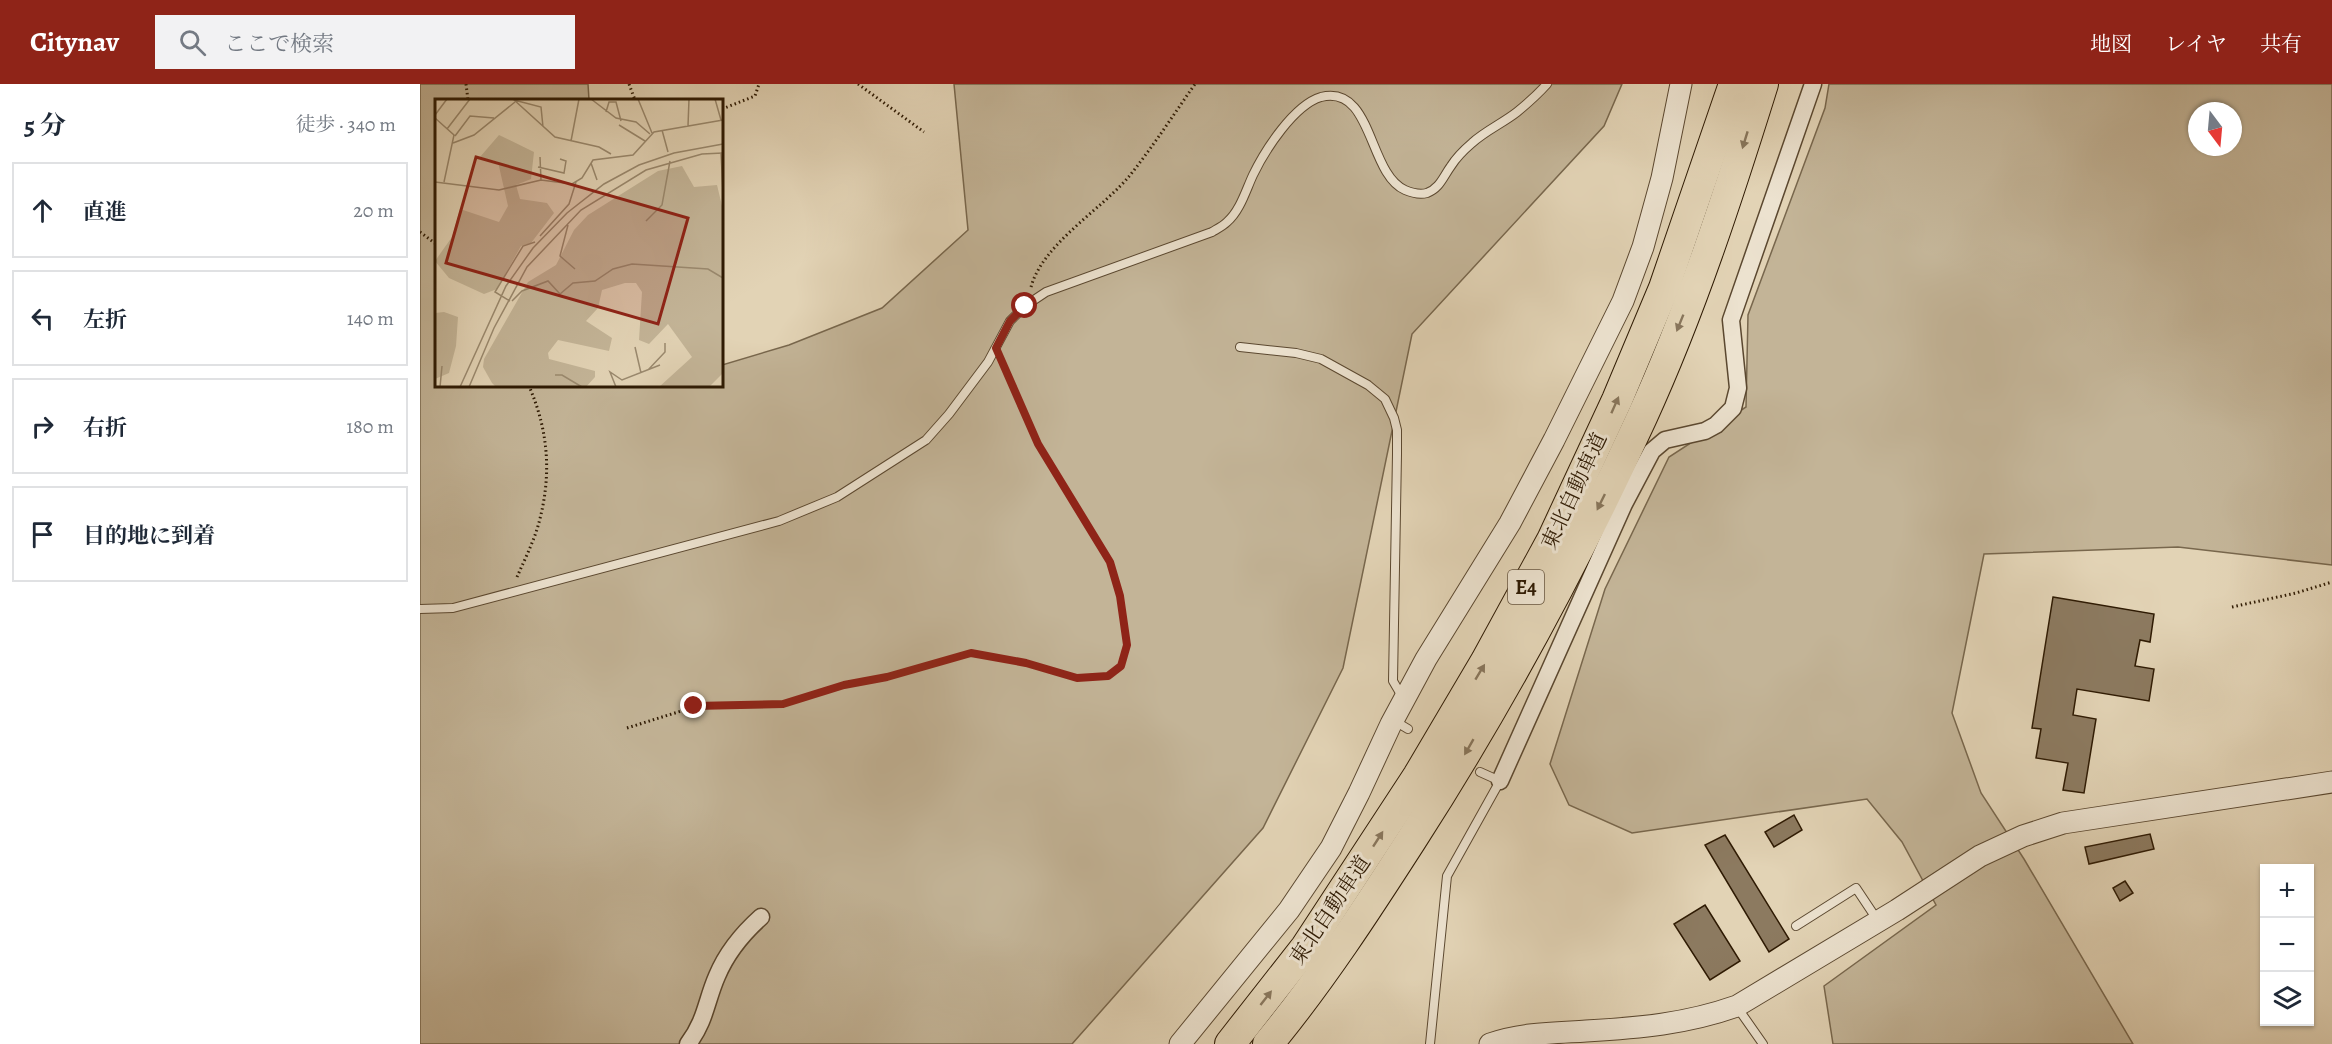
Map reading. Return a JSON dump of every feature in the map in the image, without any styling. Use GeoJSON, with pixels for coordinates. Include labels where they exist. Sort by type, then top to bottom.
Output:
{"type":"FeatureCollection","features":[{"type":"Feature","properties":{"kind":"highway","name":"東北自動車道"},"geometry":{"type":"LineString","coordinates":[[1230,1044],[1306,948],[1406,795],[1486,661],[1552,540],[1617,400],[1664,288],[1734,84]]}},
{"type":"Feature","properties":{"kind":"highway","name":"東北自動車道"},"geometry":{"type":"LineString","coordinates":[[1268,1044],[1359,919],[1443,791],[1513,672],[1578,550],[1642,415],[1690,300],[1737,167],[1763,84]]}},
{"type":"Feature","properties":{"kind":"street"},"geometry":{"type":"LineString","coordinates":[[1180,1044],[1289,910],[1331,848],[1400,724],[1404,700],[1426,659],[1510,523],[1623,301],[1643,247],[1662,178],[1681,84]]}},
{"type":"Feature","properties":{"kind":"street"},"geometry":{"type":"LineString","coordinates":[[1500,781],[1624,504],[1652,451],[1665,440],[1711,428],[1733,408],[1738,388],[1731,320],[1813,84]]}},
{"type":"Feature","properties":{"kind":"street"},"geometry":{"type":"LineString","coordinates":[[1490,1044],[1529,1036],[1675,1024],[1737,1006],[1878,922],[1980,856],[2023,836],[2063,823],[2332,782]]}},
{"type":"Feature","properties":{"kind":"street"},"geometry":{"type":"LineString","coordinates":[[688,1044],[700,1028],[717,975],[738,937],[761,917]]}},
{"type":"Feature","properties":{"kind":"lane"},"geometry":{"type":"LineString","coordinates":[[420,609],[453,608],[511,593],[779,521],[837,497],[926,440],[949,414],[988,362],[1010,321],[1025,306],[1046,292],[1212,232],[1228,222],[1241,202],[1267,150],[1294,115],[1322,96],[1337,96],[1358,109],[1392,182],[1413,194],[1426,193],[1440,184],[1451,165],[1473,142],[1517,112],[1547,84]]}},
{"type":"Feature","properties":{"kind":"lane"},"geometry":{"type":"LineString","coordinates":[[1240,347],[1296,353],[1321,359],[1368,385],[1385,399],[1394,418],[1397,430],[1397,454],[1393,681],[1404,700]]}},
{"type":"Feature","properties":{"kind":"lane"},"geometry":{"type":"LineString","coordinates":[[1430,1044],[1447,876],[1500,781],[1480,772]]}},
{"type":"Feature","properties":{"kind":"lane"},"geometry":{"type":"LineString","coordinates":[[1796,926],[1856,888],[1878,922]]}},
{"type":"Feature","properties":{"kind":"lane"},"geometry":{"type":"LineString","coordinates":[[1737,1006],[1763,1044]]}},
{"type":"Feature","properties":{"kind":"lane"},"geometry":{"type":"LineString","coordinates":[[1751,1044],[1755,1035]]}},
{"type":"Feature","properties":{"kind":"path"},"geometry":{"type":"LineString","coordinates":[[466,84],[468,99]]}},
{"type":"Feature","properties":{"kind":"path"},"geometry":{"type":"LineString","coordinates":[[629,84],[635,99]]}},
{"type":"Feature","properties":{"kind":"path"},"geometry":{"type":"LineString","coordinates":[[723,109],[755,96],[759,84]]}},
{"type":"Feature","properties":{"kind":"path"},"geometry":{"type":"LineString","coordinates":[[858,84],[924,132]]}},
{"type":"Feature","properties":{"kind":"path"},"geometry":{"type":"LineString","coordinates":[[1025,306],[1035,272],[1053,249],[1130,176],[1195,84]]}},
{"type":"Feature","properties":{"kind":"path"},"geometry":{"type":"LineString","coordinates":[[420,232],[435,243]]}},
{"type":"Feature","properties":{"kind":"path"},"geometry":{"type":"LineString","coordinates":[[627,728],[694,706],[783,704],[844,685],[887,677],[971,653],[1026,663],[1077,678],[1108,676],[1121,666],[1127,645],[1120,596],[1110,562],[1038,444],[996,348]]}},
{"type":"Feature","properties":{"kind":"path"},"geometry":{"type":"LineString","coordinates":[[511,593],[538,527],[547,482],[544,426],[529,387]]}},
{"type":"Feature","properties":{"kind":"path"},"geometry":{"type":"LineString","coordinates":[[2232,607],[2296,593],[2332,582]]}},
{"type":"Feature","properties":{"kind":"shaded area"},"geometry":{"type":"Polygon","coordinates":[[[420,84],[588,84],[589,99],[435,99],[435,387],[723,387],[723,365],[789,345],[882,308],[968,230],[954,84],[1622,84],[1604,126],[1412,334],[1343,668],[1263,828],[1072,1044],[420,1044],[420,84]]]}},
{"type":"Feature","properties":{"kind":"shaded area"},"geometry":{"type":"Polygon","coordinates":[[[1829,84],[2332,84],[2332,565],[2178,547],[1984,554],[1952,713],[1981,793],[2024,859],[2133,1044],[1833,1044],[1824,986],[1936,905],[1902,842],[1867,799],[1632,833],[1569,805],[1550,764],[1605,589],[1669,457],[1746,407],[1748,315],[1825,108],[1829,84]]]}},
{"type":"Feature","properties":{"kind":"building"},"geometry":{"type":"Polygon","coordinates":[[[2053,597],[2154,614],[2150,642],[2140,640],[2135,666],[2154,669],[2149,701],[2077,689],[2073,715],[2096,719],[2084,793],[2063,790],[2068,763],[2036,758],[2041,729],[2032,728],[2053,597]]]}},
{"type":"Feature","properties":{"kind":"building"},"geometry":{"type":"Polygon","coordinates":[[[1794,815],[1802,830],[1774,847],[1765,832],[1794,815]]]}},
{"type":"Feature","properties":{"kind":"building"},"geometry":{"type":"Polygon","coordinates":[[[2150,834],[2154,849],[2089,864],[2085,847],[2150,834]]]}},
{"type":"Feature","properties":{"kind":"building"},"geometry":{"type":"Polygon","coordinates":[[[1725,835],[1789,939],[1769,952],[1705,845],[1725,835]]]}},
{"type":"Feature","properties":{"kind":"building"},"geometry":{"type":"Polygon","coordinates":[[[2125,881],[2133,893],[2120,901],[2113,888],[2125,881]]]}},
{"type":"Feature","properties":{"kind":"building"},"geometry":{"type":"Polygon","coordinates":[[[1705,905],[1740,961],[1710,980],[1674,924],[1705,905]]]}},
{"type":"Feature","properties":{"kind":"route"},"geometry":{"type":"LineString","coordinates":[[694,706],[783,704],[844,685],[887,677],[971,653],[1026,663],[1077,678],[1108,676],[1121,666],[1127,645],[1120,596],[1110,562],[1100,541],[1038,444],[996,348],[1010,321],[1025,306]]}}]}
